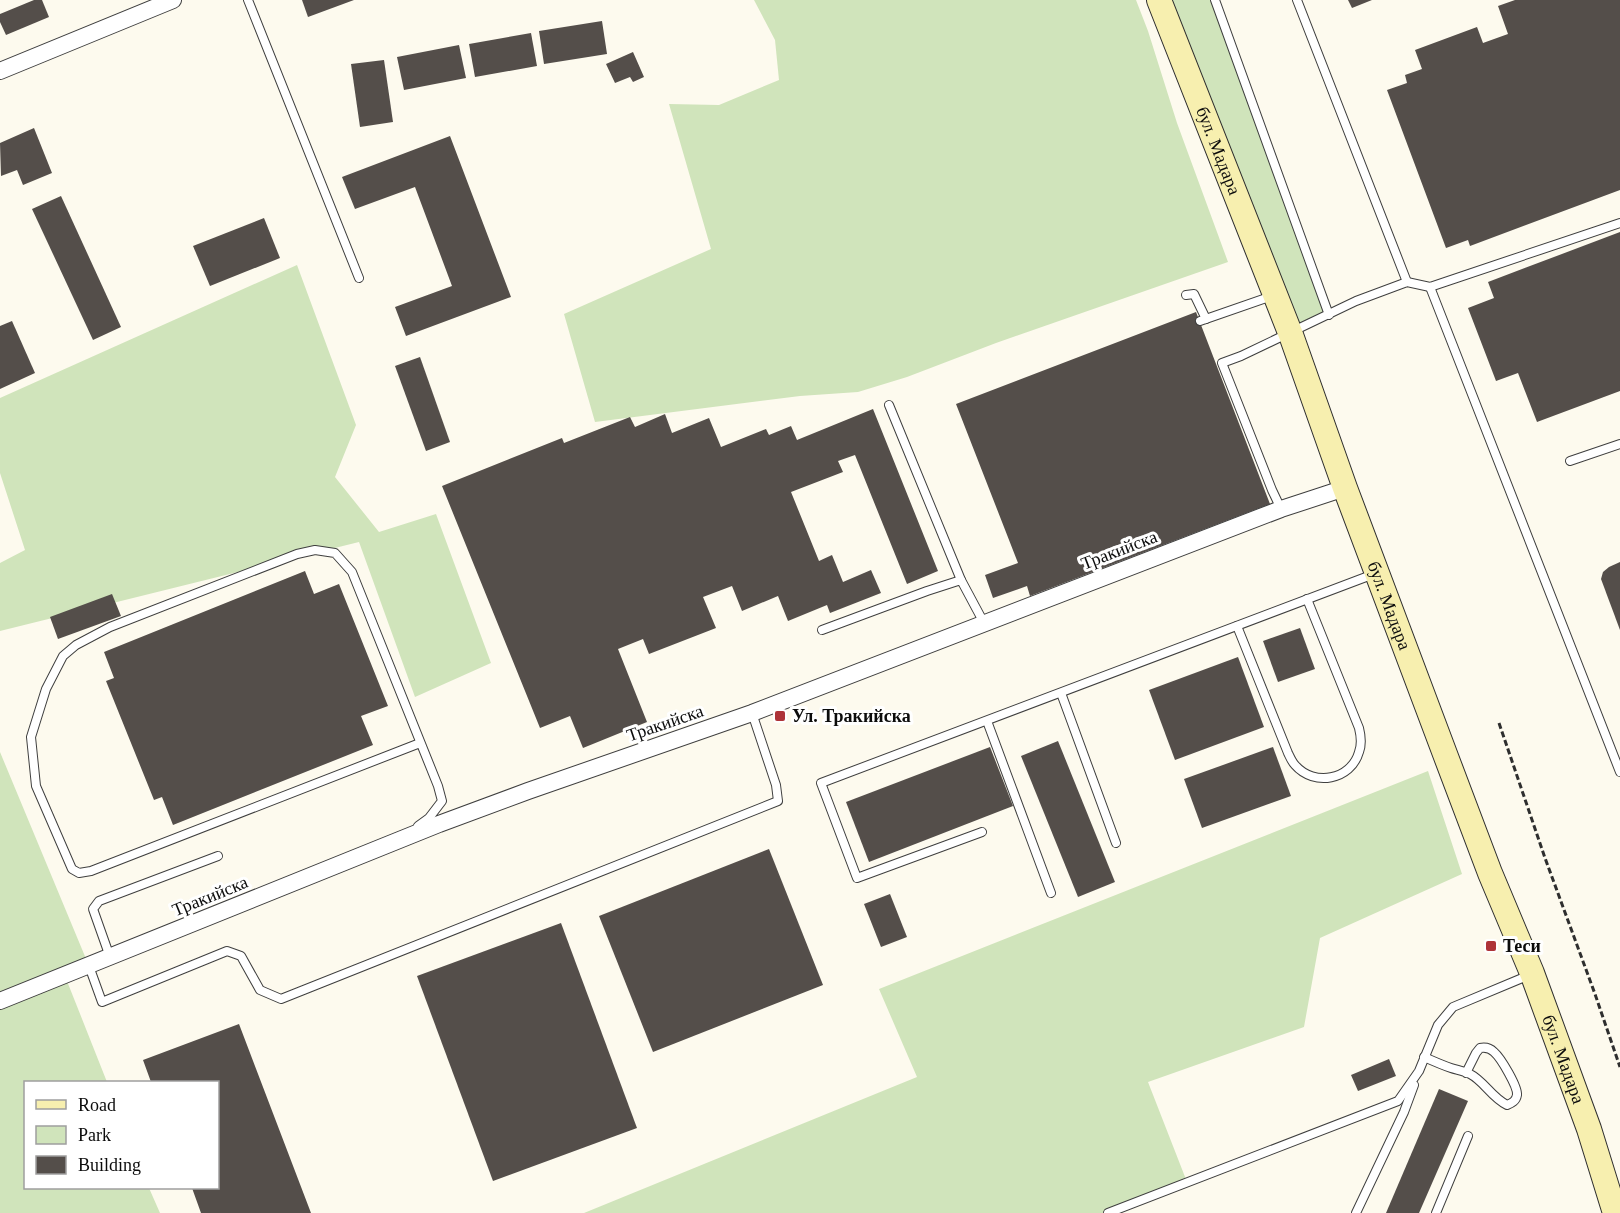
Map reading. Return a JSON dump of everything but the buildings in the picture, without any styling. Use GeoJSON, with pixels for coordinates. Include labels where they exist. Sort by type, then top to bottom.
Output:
{"type":"FeatureCollection","features":[{"type":"Feature","properties":{"kind":"main road","name":"бул. Мадара"},"geometry":{"type":"LineString","coordinates":[[1159,0],[1290,332],[1377,573],[1490,873],[1532,974],[1589,1129],[1615,1213]]}},
{"type":"Feature","properties":{"kind":"street"},"geometry":{"type":"LineString","coordinates":[[0,71],[173,0]]}},
{"type":"Feature","properties":{"kind":"street","name":"Тракийска"},"geometry":{"type":"LineString","coordinates":[[0,1001],[402,839],[528,791],[752,713],[1281,509],[1346,488]]}},
{"type":"Feature","properties":{"kind":"lane"},"geometry":{"type":"LineString","coordinates":[[248,0],[359,278]]}},
{"type":"Feature","properties":{"kind":"lane"},"geometry":{"type":"LineString","coordinates":[[1215,0],[1329,315]]}},
{"type":"Feature","properties":{"kind":"lane"},"geometry":{"type":"LineString","coordinates":[[1297,0],[1407,282]]}},
{"type":"Feature","properties":{"kind":"lane"},"geometry":{"type":"LineString","coordinates":[[1281,509],[1222,363],[1356,301],[1407,282],[1430,287],[1620,224]]}},
{"type":"Feature","properties":{"kind":"lane"},"geometry":{"type":"LineString","coordinates":[[1430,287],[1620,772]]}},
{"type":"Feature","properties":{"kind":"lane"},"geometry":{"type":"LineString","coordinates":[[1186,295],[1194,294],[1203,320],[1275,295]]}},
{"type":"Feature","properties":{"kind":"lane"},"geometry":{"type":"LineString","coordinates":[[889,405],[962,580],[984,623]]}},
{"type":"Feature","properties":{"kind":"lane"},"geometry":{"type":"LineString","coordinates":[[1570,461],[1620,444]]}},
{"type":"Feature","properties":{"kind":"lane"},"geometry":{"type":"LineString","coordinates":[[402,839],[429,818],[442,801],[438,786],[352,572],[335,553],[315,550],[297,554],[110,627],[76,645],[63,656],[46,689],[31,737],[36,786],[72,869],[80,873],[102,867],[420,742]]}},
{"type":"Feature","properties":{"kind":"lane"},"geometry":{"type":"LineString","coordinates":[[982,832],[857,878],[821,783],[1377,573]]}},
{"type":"Feature","properties":{"kind":"lane"},"geometry":{"type":"LineString","coordinates":[[822,630],[962,580]]}},
{"type":"Feature","properties":{"kind":"lane"},"geometry":{"type":"LineString","coordinates":[[1238,626],[1294,764],[1304,773],[1316,778],[1340,775],[1356,760],[1360,750],[1359,728],[1307,599]]}},
{"type":"Feature","properties":{"kind":"lane"},"geometry":{"type":"LineString","coordinates":[[1061,693],[1116,843]]}},
{"type":"Feature","properties":{"kind":"lane"},"geometry":{"type":"LineString","coordinates":[[89,966],[102,1002],[227,951],[241,956],[260,990],[281,999],[778,801],[776,785],[752,713]]}},
{"type":"Feature","properties":{"kind":"lane"},"geometry":{"type":"LineString","coordinates":[[987,721],[1051,892]]}},
{"type":"Feature","properties":{"kind":"lane"},"geometry":{"type":"LineString","coordinates":[[110,957],[93,909],[99,901],[218,856]]}},
{"type":"Feature","properties":{"kind":"lane"},"geometry":{"type":"LineString","coordinates":[[1356,1213],[1404,1112],[1438,1025],[1453,1007],[1532,974]]}},
{"type":"Feature","properties":{"kind":"lane"},"geometry":{"type":"LineString","coordinates":[[1424,1057],[1466,1073],[1470,1074],[1491,1094],[1507,1105],[1517,1098],[1510,1075],[1494,1051],[1486,1047],[1480,1048],[1476,1053],[1466,1073]]}},
{"type":"Feature","properties":{"kind":"lane"},"geometry":{"type":"LineString","coordinates":[[1108,1213],[1398,1101],[1419,1071]]}},
{"type":"Feature","properties":{"kind":"lane"},"geometry":{"type":"LineString","coordinates":[[1436,1213],[1468,1137]]}},
{"type":"Feature","properties":{"kind":"path"},"geometry":{"type":"LineString","coordinates":[[1498,723],[1620,1067]]}},
{"type":"Feature","properties":{"kind":"green space"},"geometry":{"type":"Polygon","coordinates":[[[754,0],[1136,0],[1177,123],[1228,262],[996,343],[907,377],[858,392],[800,396],[595,422],[564,314],[711,249],[669,104],[719,105],[779,80],[775,40],[754,0]]]}},
{"type":"Feature","properties":{"kind":"green space"},"geometry":{"type":"Polygon","coordinates":[[[1159,0],[1215,0],[1329,315],[1290,332],[1159,0]]]}},
{"type":"Feature","properties":{"kind":"green space"},"geometry":{"type":"Polygon","coordinates":[[[297,265],[356,425],[335,477],[379,532],[436,514],[491,663],[415,697],[359,542],[0,631],[0,563],[25,550],[0,473],[0,398],[297,265]]]}},
{"type":"Feature","properties":{"kind":"green space"},"geometry":{"type":"Polygon","coordinates":[[[0,752],[89,966],[65,976],[107,1081],[24,1081],[24,1189],[149,1189],[160,1213],[0,1213],[0,752]]]}},
{"type":"Feature","properties":{"kind":"green space"},"geometry":{"type":"Polygon","coordinates":[[[1428,771],[1462,874],[1320,938],[1304,1027],[1148,1082],[1187,1182],[1108,1213],[584,1213],[917,1077],[879,989],[1428,771]]]}},
{"type":"Feature","properties":{"kind":"place","name":"Ул. Тракийска"},"geometry":{"type":"Point","coordinates":[780,716]}},
{"type":"Feature","properties":{"kind":"place","name":"Теси"},"geometry":{"type":"Point","coordinates":[1491,946]}}]}
